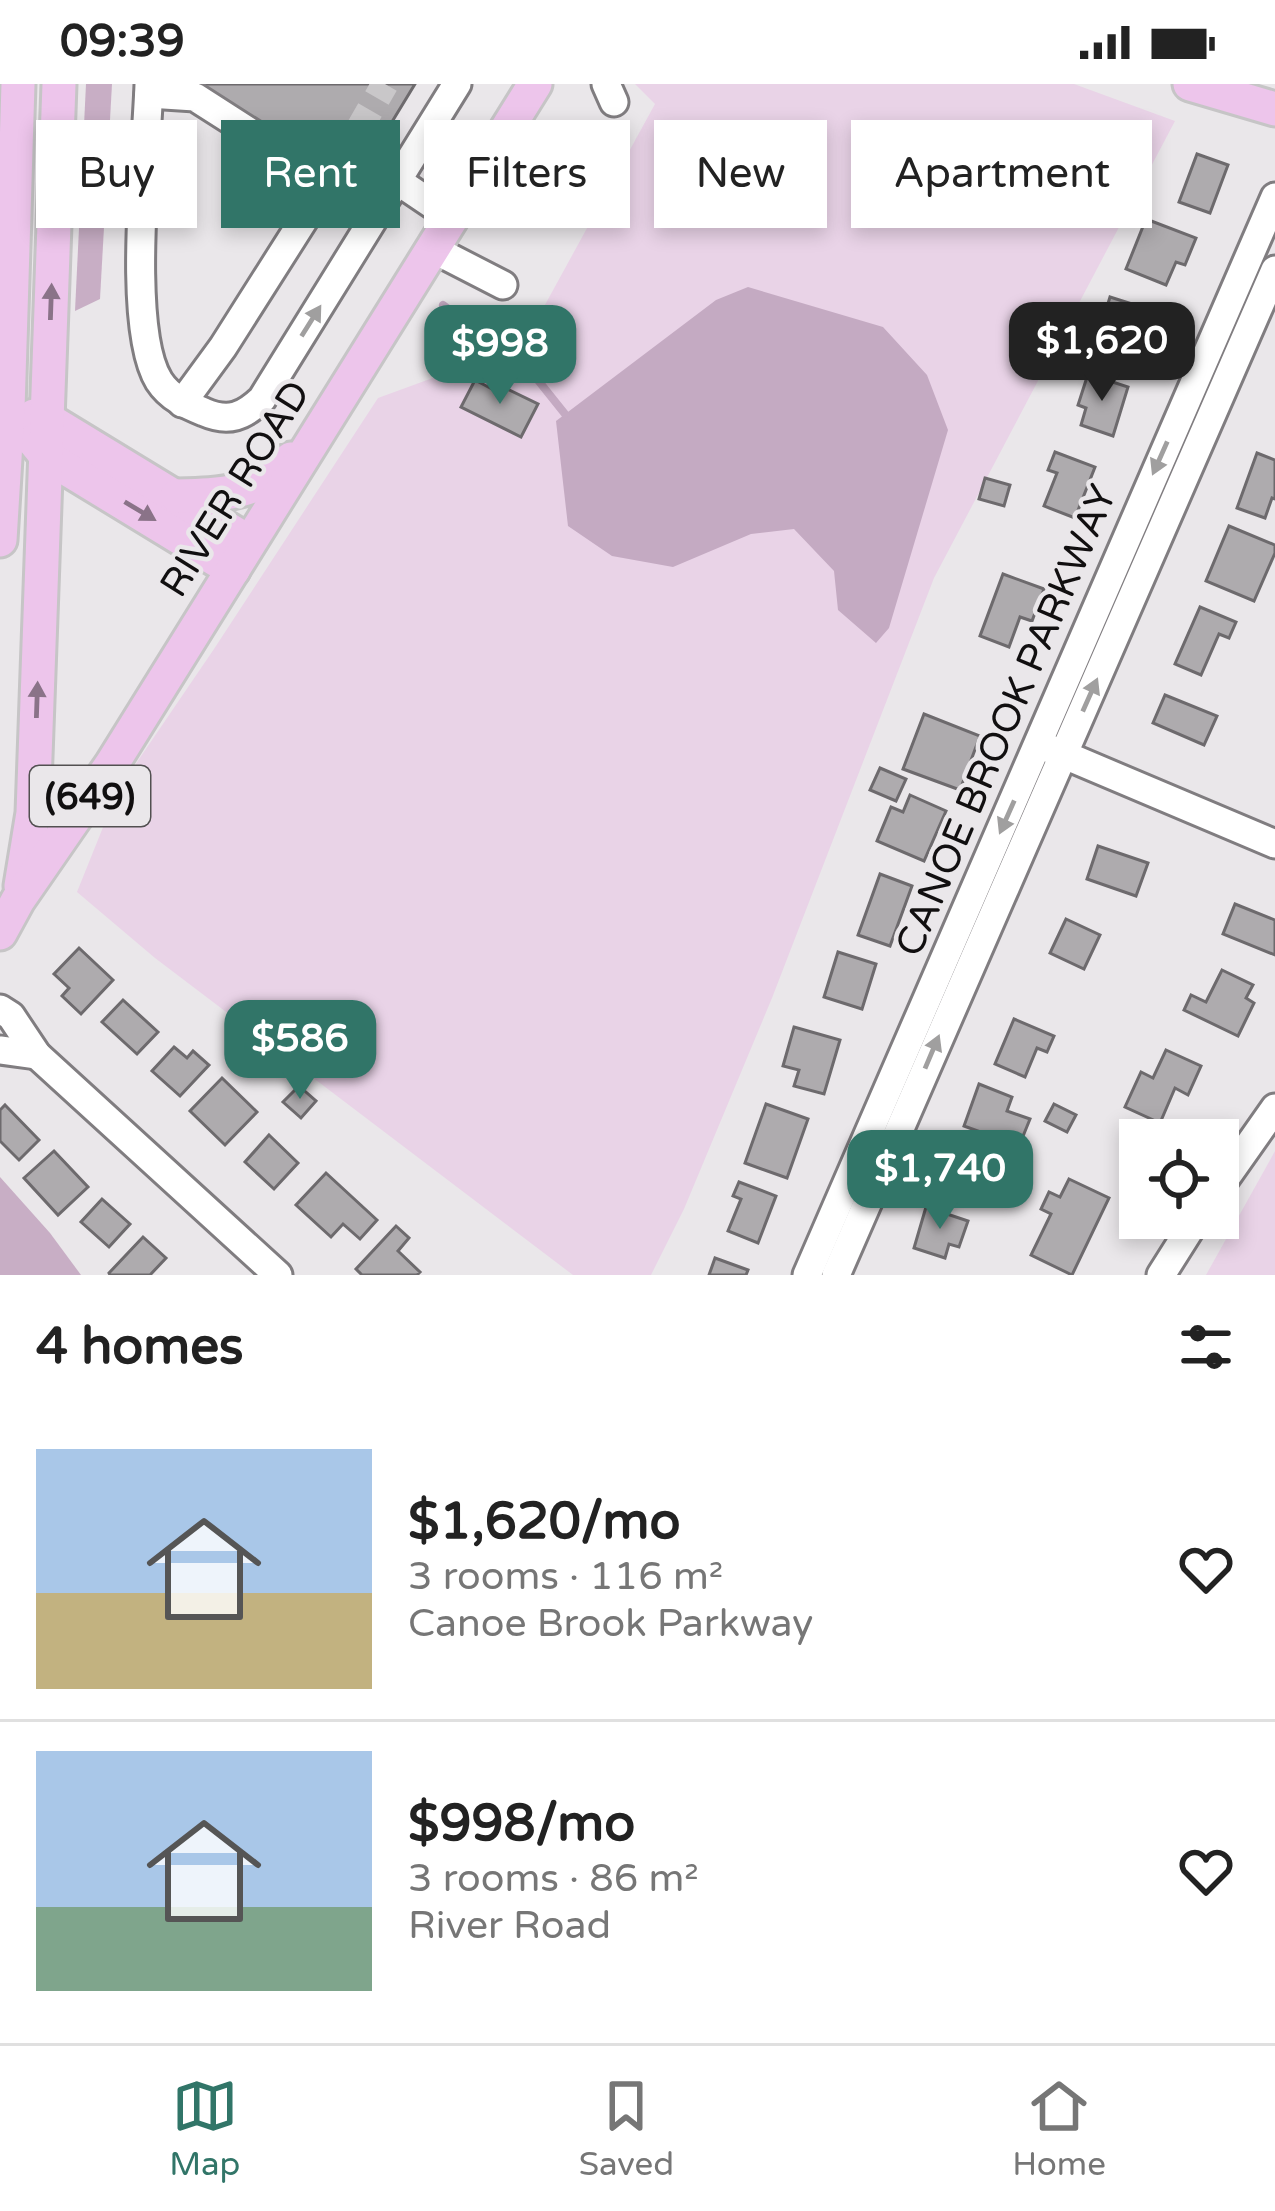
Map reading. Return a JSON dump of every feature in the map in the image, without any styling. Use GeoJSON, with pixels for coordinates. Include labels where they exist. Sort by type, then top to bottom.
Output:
{"type":"FeatureCollection","features":[{"type":"Feature","properties":{"kind":"main road"},"geometry":{"type":"LineString","coordinates":[[47,419],[59,84]]}},
{"type":"Feature","properties":{"kind":"main road","name":"RIVER ROAD"},"geometry":{"type":"LineString","coordinates":[[512,120],[535,84]]}},
{"type":"Feature","properties":{"kind":"main road"},"geometry":{"type":"LineString","coordinates":[[1190,84],[1275,109]]}},
{"type":"Feature","properties":{"kind":"main road"},"geometry":{"type":"LineString","coordinates":[[0,540],[14,93]]}},
{"type":"Feature","properties":{"kind":"main road"},"geometry":{"type":"LineString","coordinates":[[1226,97],[1265,122],[1275,139]]}},
{"type":"Feature","properties":{"kind":"main road","name":"RIVER ROAD"},"geometry":{"type":"LineString","coordinates":[[0,934],[18,900],[112,764],[444,228]]}},
{"type":"Feature","properties":{"kind":"main road"},"geometry":{"type":"LineString","coordinates":[[4,407],[47,419],[178,496],[241,556]]}},
{"type":"Feature","properties":{"kind":"main road"},"geometry":{"type":"LineString","coordinates":[[4,407],[46,455],[241,556]]}},
{"type":"Feature","properties":{"kind":"main road","name":"(649)"},"geometry":{"type":"LineString","coordinates":[[18,900],[33,813],[47,419]]}},
{"type":"Feature","properties":{"kind":"main road"},"geometry":{"type":"LineString","coordinates":[[178,496],[226,495],[266,482],[325,422]]}},
{"type":"Feature","properties":{"kind":"street"},"geometry":{"type":"LineString","coordinates":[[400,180],[457,84]]}},
{"type":"Feature","properties":{"kind":"street"},"geometry":{"type":"LineString","coordinates":[[182,403],[332,175],[195,97],[149,89],[142,219],[145,342],[156,377],[182,403],[214,416],[238,418],[262,399],[370,228]]}},
{"type":"Feature","properties":{"kind":"street","name":"CANOE BROOK PARKWAY"},"geometry":{"type":"LineString","coordinates":[[836,1275],[940,1032],[1051,749],[1139,505],[1275,197]]}},
{"type":"Feature","properties":{"kind":"street"},"geometry":{"type":"LineString","coordinates":[[431,248],[503,285]]}},
{"type":"Feature","properties":{"kind":"street","name":"CANOE BROOK PARKWAY"},"geometry":{"type":"LineString","coordinates":[[807,1275],[1275,269]]}},
{"type":"Feature","properties":{"kind":"street"},"geometry":{"type":"LineString","coordinates":[[1051,749],[1275,844]]}},
{"type":"Feature","properties":{"kind":"street"},"geometry":{"type":"LineString","coordinates":[[0,1010],[11,1016],[37,1055],[278,1275]]}},
{"type":"Feature","properties":{"kind":"street"},"geometry":{"type":"LineString","coordinates":[[0,1050],[37,1055]]}},
{"type":"Feature","properties":{"kind":"street"},"geometry":{"type":"LineString","coordinates":[[1239,1159],[1275,1108]]}},
{"type":"Feature","properties":{"kind":"street"},"geometry":{"type":"LineString","coordinates":[[1161,1275],[1184,1239]]}},
{"type":"Feature","properties":{"kind":"shaded area"},"geometry":{"type":"Polygon","coordinates":[[[86,84],[112,84],[110,120],[84,120],[86,84]]]}},
{"type":"Feature","properties":{"kind":"shaded area"},"geometry":{"type":"Polygon","coordinates":[[[635,84],[1074,84],[1175,121],[1152,165],[1152,120],[851,120],[851,228],[1119,228],[934,578],[772,998],[684,1209],[651,1275],[573,1275],[155,958],[77,892],[118,790],[378,398],[523,345],[587,228],[630,228],[630,150],[655,104],[635,84]]]}},
{"type":"Feature","properties":{"kind":"shaded area"},"geometry":{"type":"Polygon","coordinates":[[[79,228],[104,228],[100,299],[75,311],[79,228]]]}},
{"type":"Feature","properties":{"kind":"shaded area"},"geometry":{"type":"Polygon","coordinates":[[[748,287],[883,327],[927,375],[948,430],[889,628],[876,643],[838,610],[834,571],[794,529],[751,534],[673,567],[612,556],[568,526],[556,421],[716,300],[748,287]]]}},
{"type":"Feature","properties":{"kind":"shaded area"},"geometry":{"type":"Polygon","coordinates":[[[1275,1151],[1275,1275],[1206,1275],[1226,1239],[1239,1239],[1239,1216],[1275,1151]]]}},
{"type":"Feature","properties":{"kind":"shaded area"},"geometry":{"type":"Polygon","coordinates":[[[0,1177],[50,1233],[81,1275],[0,1275],[0,1177]]]}},
{"type":"Feature","properties":{"kind":"building"},"geometry":{"type":"Polygon","coordinates":[[[199,84],[415,84],[393,120],[257,120],[199,84]]]}},
{"type":"Feature","properties":{"kind":"building"},"geometry":{"type":"Polygon","coordinates":[[[1197,154],[1228,165],[1210,213],[1179,202],[1197,154]]]}},
{"type":"Feature","properties":{"kind":"building"},"geometry":{"type":"Polygon","coordinates":[[[1152,221],[1196,238],[1185,265],[1176,262],[1166,285],[1126,269],[1142,228],[1152,228],[1152,221]]]}},
{"type":"Feature","properties":{"kind":"building"},"geometry":{"type":"Polygon","coordinates":[[[1110,297],[1151,310],[1138,351],[1145,353],[1142,364],[1094,349],[1110,297]]]}},
{"type":"Feature","properties":{"kind":"building"},"geometry":{"type":"Polygon","coordinates":[[[1088,374],[1128,387],[1113,436],[1081,425],[1086,408],[1078,405],[1088,374]]]}},
{"type":"Feature","properties":{"kind":"building"},"geometry":{"type":"Polygon","coordinates":[[[475,380],[492,389],[495,383],[538,404],[521,437],[461,407],[475,380]]]}},
{"type":"Feature","properties":{"kind":"building"},"geometry":{"type":"Polygon","coordinates":[[[1055,452],[1095,467],[1075,518],[1044,506],[1057,473],[1048,470],[1055,452]]]}},
{"type":"Feature","properties":{"kind":"building"},"geometry":{"type":"Polygon","coordinates":[[[1257,453],[1275,460],[1275,499],[1265,518],[1237,508],[1257,453]]]}},
{"type":"Feature","properties":{"kind":"building"},"geometry":{"type":"Polygon","coordinates":[[[985,478],[1010,485],[1004,506],[979,499],[985,478]]]}},
{"type":"Feature","properties":{"kind":"building"},"geometry":{"type":"Polygon","coordinates":[[[1229,526],[1275,545],[1254,601],[1206,581],[1229,526]]]}},
{"type":"Feature","properties":{"kind":"building"},"geometry":{"type":"Polygon","coordinates":[[[1003,574],[1044,589],[1032,621],[1020,617],[1009,647],[980,636],[1003,574]]]}},
{"type":"Feature","properties":{"kind":"building"},"geometry":{"type":"Polygon","coordinates":[[[1200,607],[1236,622],[1229,638],[1219,634],[1201,675],[1175,664],[1200,607]]]}},
{"type":"Feature","properties":{"kind":"building"},"geometry":{"type":"Polygon","coordinates":[[[1165,695],[1217,716],[1204,745],[1153,723],[1165,695]]]}},
{"type":"Feature","properties":{"kind":"building"},"geometry":{"type":"Polygon","coordinates":[[[924,714],[980,736],[960,790],[903,769],[924,714]]]}},
{"type":"Feature","properties":{"kind":"building"},"geometry":{"type":"Polygon","coordinates":[[[880,768],[906,779],[896,801],[870,790],[880,768]]]}},
{"type":"Feature","properties":{"kind":"building"},"geometry":{"type":"Polygon","coordinates":[[[910,795],[946,811],[924,861],[877,841],[891,807],[903,812],[910,795]]]}},
{"type":"Feature","properties":{"kind":"building"},"geometry":{"type":"Polygon","coordinates":[[[1098,846],[1148,863],[1136,896],[1087,879],[1098,846]]]}},
{"type":"Feature","properties":{"kind":"building"},"geometry":{"type":"Polygon","coordinates":[[[880,874],[912,886],[890,946],[858,935],[880,874]]]}},
{"type":"Feature","properties":{"kind":"building"},"geometry":{"type":"Polygon","coordinates":[[[1235,904],[1275,920],[1275,955],[1223,934],[1235,904]]]}},
{"type":"Feature","properties":{"kind":"building"},"geometry":{"type":"Polygon","coordinates":[[[1066,919],[1100,935],[1084,969],[1050,953],[1066,919]]]}},
{"type":"Feature","properties":{"kind":"building"},"geometry":{"type":"Polygon","coordinates":[[[79,948],[113,980],[81,1014],[62,996],[69,988],[54,974],[79,948]]]}},
{"type":"Feature","properties":{"kind":"building"},"geometry":{"type":"Polygon","coordinates":[[[838,952],[876,964],[862,1009],[824,997],[838,952]]]}},
{"type":"Feature","properties":{"kind":"building"},"geometry":{"type":"Polygon","coordinates":[[[1222,970],[1253,985],[1246,998],[1254,1003],[1238,1036],[1184,1010],[1191,995],[1206,1002],[1222,970]]]}},
{"type":"Feature","properties":{"kind":"building"},"geometry":{"type":"Polygon","coordinates":[[[123,1000],[158,1032],[137,1054],[102,1022],[123,1000]]]}},
{"type":"Feature","properties":{"kind":"building"},"geometry":{"type":"Polygon","coordinates":[[[1014,1019],[1054,1036],[1047,1052],[1037,1048],[1025,1077],[995,1064],[1014,1019]]]}},
{"type":"Feature","properties":{"kind":"building"},"geometry":{"type":"Polygon","coordinates":[[[794,1027],[840,1040],[824,1094],[794,1086],[799,1070],[783,1066],[794,1027]]]}},
{"type":"Feature","properties":{"kind":"building"},"geometry":{"type":"Polygon","coordinates":[[[174,1047],[187,1058],[193,1051],[209,1065],[180,1096],[152,1071],[174,1047]]]}},
{"type":"Feature","properties":{"kind":"building"},"geometry":{"type":"Polygon","coordinates":[[[1166,1050],[1201,1066],[1188,1095],[1175,1088],[1162,1119],[1125,1107],[1141,1072],[1153,1078],[1166,1050]]]}},
{"type":"Feature","properties":{"kind":"building"},"geometry":{"type":"Polygon","coordinates":[[[222,1078],[257,1112],[225,1145],[190,1111],[222,1078]]]}},
{"type":"Feature","properties":{"kind":"building"},"geometry":{"type":"Polygon","coordinates":[[[979,1084],[1012,1097],[1007,1111],[1030,1119],[1019,1146],[964,1126],[979,1084]]]}},
{"type":"Feature","properties":{"kind":"building"},"geometry":{"type":"Polygon","coordinates":[[[299,1086],[316,1101],[301,1118],[283,1102],[299,1086]]]}},
{"type":"Feature","properties":{"kind":"building"},"geometry":{"type":"Polygon","coordinates":[[[766,1104],[808,1119],[787,1178],[745,1163],[766,1104]]]}},
{"type":"Feature","properties":{"kind":"building"},"geometry":{"type":"Polygon","coordinates":[[[1054,1104],[1076,1115],[1067,1132],[1045,1121],[1054,1104]]]}},
{"type":"Feature","properties":{"kind":"building"},"geometry":{"type":"Polygon","coordinates":[[[5,1105],[39,1140],[19,1160],[0,1141],[0,1110],[5,1105]]]}},
{"type":"Feature","properties":{"kind":"building"},"geometry":{"type":"Polygon","coordinates":[[[269,1135],[298,1163],[274,1189],[245,1162],[269,1135]]]}},
{"type":"Feature","properties":{"kind":"building"},"geometry":{"type":"Polygon","coordinates":[[[969,1147],[1004,1159],[993,1192],[978,1187],[974,1196],[940,1185],[951,1152],[966,1157],[969,1147]]]}},
{"type":"Feature","properties":{"kind":"building"},"geometry":{"type":"Polygon","coordinates":[[[54,1151],[88,1187],[58,1215],[24,1178],[54,1151]]]}},
{"type":"Feature","properties":{"kind":"building"},"geometry":{"type":"Polygon","coordinates":[[[326,1173],[377,1220],[360,1239],[343,1224],[331,1237],[296,1205],[326,1173]]]}},
{"type":"Feature","properties":{"kind":"building"},"geometry":{"type":"Polygon","coordinates":[[[1069,1179],[1109,1198],[1072,1275],[1031,1255],[1051,1214],[1041,1209],[1049,1192],[1060,1197],[1069,1179]]]}},
{"type":"Feature","properties":{"kind":"building"},"geometry":{"type":"Polygon","coordinates":[[[739,1182],[776,1196],[758,1243],[728,1231],[741,1199],[733,1196],[739,1182]]]}},
{"type":"Feature","properties":{"kind":"building"},"geometry":{"type":"Polygon","coordinates":[[[102,1199],[130,1224],[109,1247],[81,1222],[102,1199]]]}},
{"type":"Feature","properties":{"kind":"building"},"geometry":{"type":"Polygon","coordinates":[[[926,1207],[968,1221],[959,1247],[949,1244],[945,1258],[914,1248],[926,1207]]]}},
{"type":"Feature","properties":{"kind":"building"},"geometry":{"type":"Polygon","coordinates":[[[396,1226],[409,1238],[398,1251],[420,1272],[362,1275],[356,1269],[396,1226]]]}},
{"type":"Feature","properties":{"kind":"building"},"geometry":{"type":"Polygon","coordinates":[[[143,1237],[166,1258],[150,1275],[110,1275],[109,1273],[143,1237]]]}},
{"type":"Feature","properties":{"kind":"building"},"geometry":{"type":"Polygon","coordinates":[[[715,1258],[748,1270],[746,1275],[709,1275],[715,1258]]]}},
{"type":"Feature","properties":{"kind":"waterway"},"geometry":{"type":"LineString","coordinates":[[443,305],[529,369],[565,414]]}},
{"type":"Feature","properties":{"kind":"tunnel"},"geometry":{"type":"LineString","coordinates":[[364,120],[385,84]]}}]}
